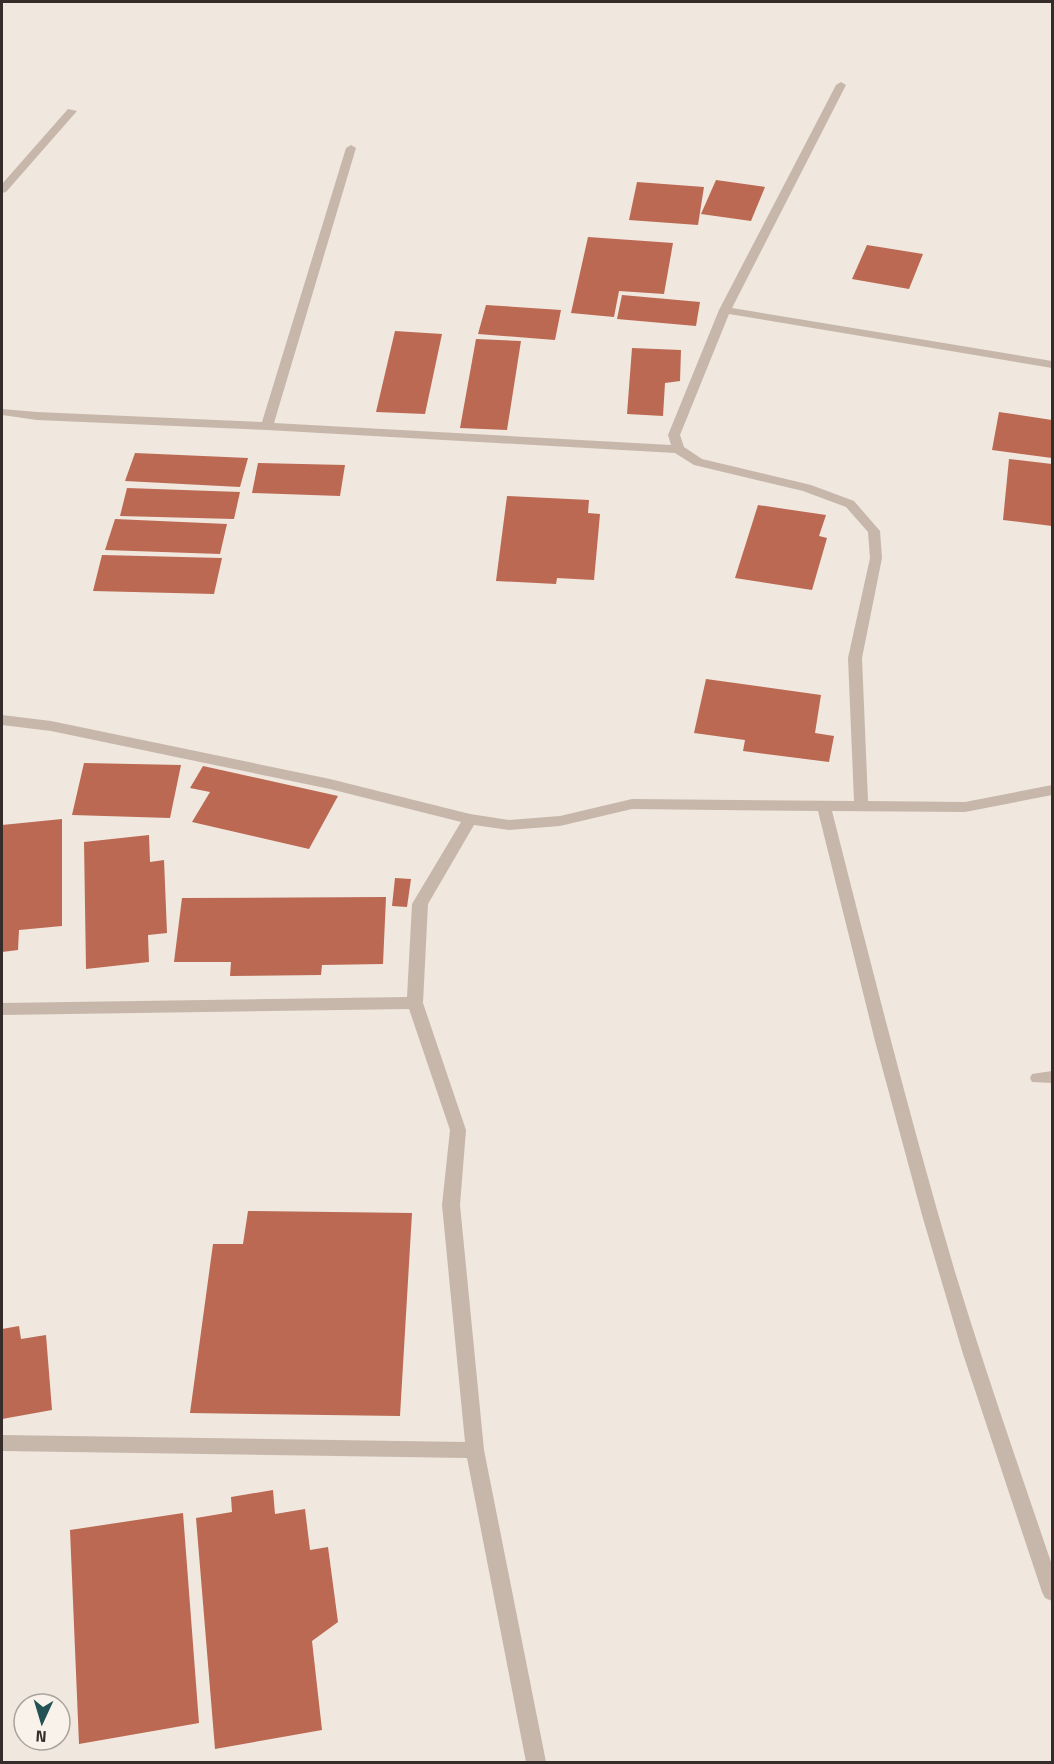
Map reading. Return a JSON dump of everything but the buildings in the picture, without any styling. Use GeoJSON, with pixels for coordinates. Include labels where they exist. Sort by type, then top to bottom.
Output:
{"type":"FeatureCollection","features":[{"type":"Feature","properties":{"kind":"street"},"geometry":{"type":"LineString","coordinates":[[678,449],[674,435],[724,310],[841,85]]}},
{"type":"Feature","properties":{"kind":"street"},"geometry":{"type":"LineString","coordinates":[[2,190],[72,111]]}},
{"type":"Feature","properties":{"kind":"street"},"geometry":{"type":"LineString","coordinates":[[267,426],[351,148]]}},
{"type":"Feature","properties":{"kind":"street"},"geometry":{"type":"LineString","coordinates":[[724,310],[1053,365]]}},
{"type":"Feature","properties":{"kind":"street"},"geometry":{"type":"LineString","coordinates":[[2,412],[48,417],[267,426],[678,449],[698,462],[807,488],[850,504],[874,531],[876,558],[855,658],[861,807]]}},
{"type":"Feature","properties":{"kind":"street"},"geometry":{"type":"LineString","coordinates":[[2,720],[51,726],[330,784],[470,819],[509,825],[560,821],[632,804],[965,807],[1053,790]]}},
{"type":"Feature","properties":{"kind":"street"},"geometry":{"type":"LineString","coordinates":[[824,807],[922,1187],[947,1275],[985,1399],[1053,1592]]}},
{"type":"Feature","properties":{"kind":"street"},"geometry":{"type":"LineString","coordinates":[[470,819],[420,904],[414,1003],[458,1130],[451,1205],[475,1450],[536,1762]]}},
{"type":"Feature","properties":{"kind":"street"},"geometry":{"type":"LineString","coordinates":[[2,1009],[414,1003]]}},
{"type":"Feature","properties":{"kind":"street"},"geometry":{"type":"LineString","coordinates":[[2,1443],[475,1450]]}}]}
